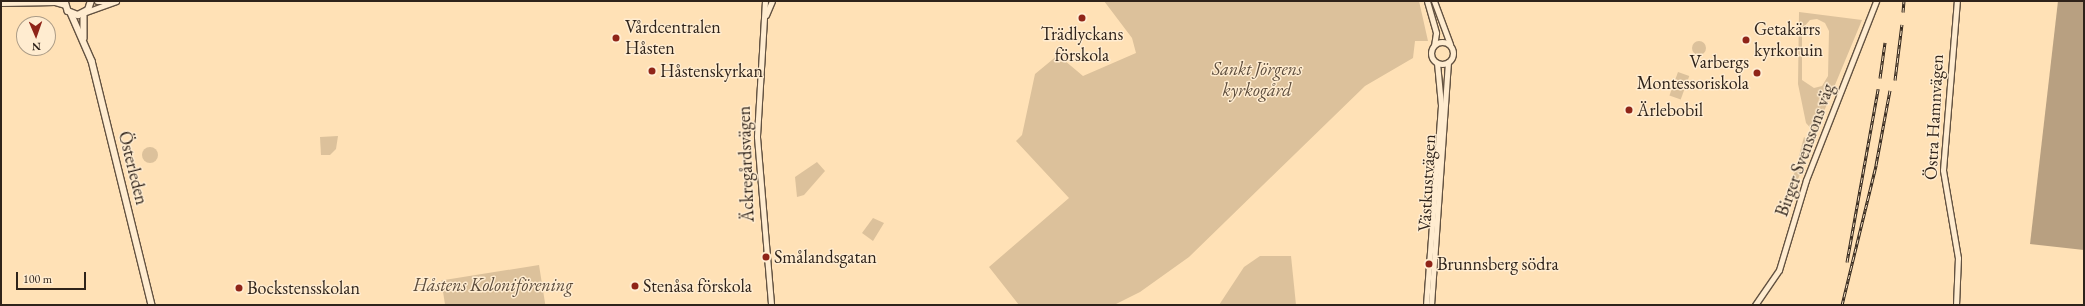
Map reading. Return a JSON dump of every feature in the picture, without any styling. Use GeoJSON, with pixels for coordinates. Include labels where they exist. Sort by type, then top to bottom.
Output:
{"type":"FeatureCollection","features":[{"type":"Feature","properties":{"kind":"main road"},"geometry":{"type":"LineString","coordinates":[[71,13],[85,13],[91,1]]}},
{"type":"Feature","properties":{"kind":"main road","name":"Österleden"},"geometry":{"type":"LineString","coordinates":[[65,3],[84,38],[152,305]]}},
{"type":"Feature","properties":{"kind":"main road","name":"Österleden"},"geometry":{"type":"LineString","coordinates":[[84,38],[85,13]]}},
{"type":"Feature","properties":{"kind":"street"},"geometry":{"type":"LineString","coordinates":[[21,3],[37,1]]}},
{"type":"Feature","properties":{"kind":"street"},"geometry":{"type":"LineString","coordinates":[[96,1],[116,1]]}},
{"type":"Feature","properties":{"kind":"street"},"geometry":{"type":"LineString","coordinates":[[85,13],[116,1]]}},
{"type":"Feature","properties":{"kind":"street","name":"Äckregårdsvägen"},"geometry":{"type":"LineString","coordinates":[[765,1],[759,56],[758,163],[771,305]]}},
{"type":"Feature","properties":{"kind":"street","name":"Äckregårdsvägen"},"geometry":{"type":"LineString","coordinates":[[764,21],[772,1]]}},
{"type":"Feature","properties":{"kind":"street"},"geometry":{"type":"LineString","coordinates":[[1427,1],[1436,33],[1431,54],[1437,63],[1448,63],[1453,54],[1452,47],[1434,1]]}},
{"type":"Feature","properties":{"kind":"street","name":"Birger Svenssons väg"},"geometry":{"type":"LineString","coordinates":[[1754,305],[1779,270],[1806,180],[1876,1]]}},
{"type":"Feature","properties":{"kind":"street","name":"Östra Hamnvägen"},"geometry":{"type":"LineString","coordinates":[[1956,305],[1958,258],[1943,170],[1957,1]]}},
{"type":"Feature","properties":{"kind":"street"},"geometry":{"type":"LineString","coordinates":[[1,3],[65,3]]}},
{"type":"Feature","properties":{"kind":"street"},"geometry":{"type":"LineString","coordinates":[[1434,45],[1443,42],[1452,47]]}},
{"type":"Feature","properties":{"kind":"street","name":"Västkustvägen"},"geometry":{"type":"LineString","coordinates":[[1426,305],[1441,105],[1437,63]]}},
{"type":"Feature","properties":{"kind":"street","name":"Västkustvägen"},"geometry":{"type":"LineString","coordinates":[[1431,305],[1448,63]]}},
{"type":"Feature","properties":{"kind":"green space","name":"Sankt Jörgens kyrkogård"},"geometry":{"type":"Polygon","coordinates":[[[1104,1],[1419,1],[1428,41],[1415,41],[1413,58],[1365,86],[1189,257],[1140,292],[1114,305],[1019,305],[989,267],[1069,198],[1016,141],[1022,135],[1035,74],[1058,55],[1083,76],[1136,53],[1132,38],[1104,1]]]}},
{"type":"Feature","properties":{"kind":"green space"},"geometry":{"type":"Polygon","coordinates":[[[1799,12],[1862,20],[1815,133],[1806,123],[1798,84],[1799,12]],[[1817,19],[1810,20],[1802,29],[1802,80],[1814,88],[1822,86],[1828,76],[1829,31],[1825,23],[1817,19]]]}},
{"type":"Feature","properties":{"kind":"green space"},"geometry":{"type":"Polygon","coordinates":[[[1696,41],[1702,41],[1706,45],[1706,51],[1702,55],[1696,55],[1692,51],[1692,45],[1696,41]]]}},
{"type":"Feature","properties":{"kind":"green space"},"geometry":{"type":"Polygon","coordinates":[[[1678,72],[1689,76],[1681,100],[1669,95],[1678,72]]]}},
{"type":"Feature","properties":{"kind":"green space"},"geometry":{"type":"Polygon","coordinates":[[[338,136],[336,149],[330,155],[321,155],[320,137],[338,136]]]}},
{"type":"Feature","properties":{"kind":"green space"},"geometry":{"type":"Polygon","coordinates":[[[1804,137],[1810,142],[1809,151],[1793,192],[1788,197],[1804,137]]]}},
{"type":"Feature","properties":{"kind":"green space"},"geometry":{"type":"Polygon","coordinates":[[[150,147],[156,149],[158,155],[156,161],[150,163],[144,161],[142,155],[144,149],[150,147]]]}},
{"type":"Feature","properties":{"kind":"green space"},"geometry":{"type":"Polygon","coordinates":[[[817,162],[825,171],[804,195],[797,197],[795,177],[817,162]]]}},
{"type":"Feature","properties":{"kind":"green space"},"geometry":{"type":"Polygon","coordinates":[[[873,218],[884,223],[873,241],[862,233],[873,218]]]}},
{"type":"Feature","properties":{"kind":"green space"},"geometry":{"type":"Polygon","coordinates":[[[1260,256],[1291,256],[1296,305],[1219,305],[1244,267],[1260,256]]]}},
{"type":"Feature","properties":{"kind":"green space","name":"Håstens Koloniförening"},"geometry":{"type":"Polygon","coordinates":[[[539,265],[545,305],[445,305],[441,280],[539,265]]]}},
{"type":"Feature","properties":{"kind":"shaded area"},"geometry":{"type":"Polygon","coordinates":[[[2058,1],[2084,1],[2084,250],[2030,244],[2058,1]]]}},
{"type":"Feature","properties":{"kind":"railway"},"geometry":{"type":"LineString","coordinates":[[1903,12],[1904,1]]}},
{"type":"Feature","properties":{"kind":"railway"},"geometry":{"type":"LineString","coordinates":[[1895,80],[1902,24]]}},
{"type":"Feature","properties":{"kind":"railway"},"geometry":{"type":"LineString","coordinates":[[1880,78],[1885,42]]}},
{"type":"Feature","properties":{"kind":"railway"},"geometry":{"type":"LineString","coordinates":[[1847,262],[1878,89]]}},
{"type":"Feature","properties":{"kind":"railway"},"geometry":{"type":"LineString","coordinates":[[1842,305],[1876,165],[1890,90]]}},
{"type":"Feature","properties":{"kind":"place","name":"Trädlyckans förskola"},"geometry":{"type":"Point","coordinates":[1082,18]}},
{"type":"Feature","properties":{"kind":"place","name":"Vårdcentralen Håsten"},"geometry":{"type":"Point","coordinates":[616,38]}},
{"type":"Feature","properties":{"kind":"place","name":"Getakärrs kyrkoruin"},"geometry":{"type":"Point","coordinates":[1746,40]}},
{"type":"Feature","properties":{"kind":"place","name":"Håstenskyrkan"},"geometry":{"type":"Point","coordinates":[652,71]}},
{"type":"Feature","properties":{"kind":"place","name":"Varbergs Montessoriskola"},"geometry":{"type":"Point","coordinates":[1757,73]}},
{"type":"Feature","properties":{"kind":"place","name":"Ärlebobil"},"geometry":{"type":"Point","coordinates":[1629,110]}},
{"type":"Feature","properties":{"kind":"place","name":"Smålandsgatan"},"geometry":{"type":"Point","coordinates":[766,257]}},
{"type":"Feature","properties":{"kind":"place","name":"Brunnsberg södra"},"geometry":{"type":"Point","coordinates":[1429,264]}},
{"type":"Feature","properties":{"kind":"place","name":"Stenåsa förskola"},"geometry":{"type":"Point","coordinates":[635,286]}},
{"type":"Feature","properties":{"kind":"place","name":"Bockstensskolan"},"geometry":{"type":"Point","coordinates":[239,288]}}]}
